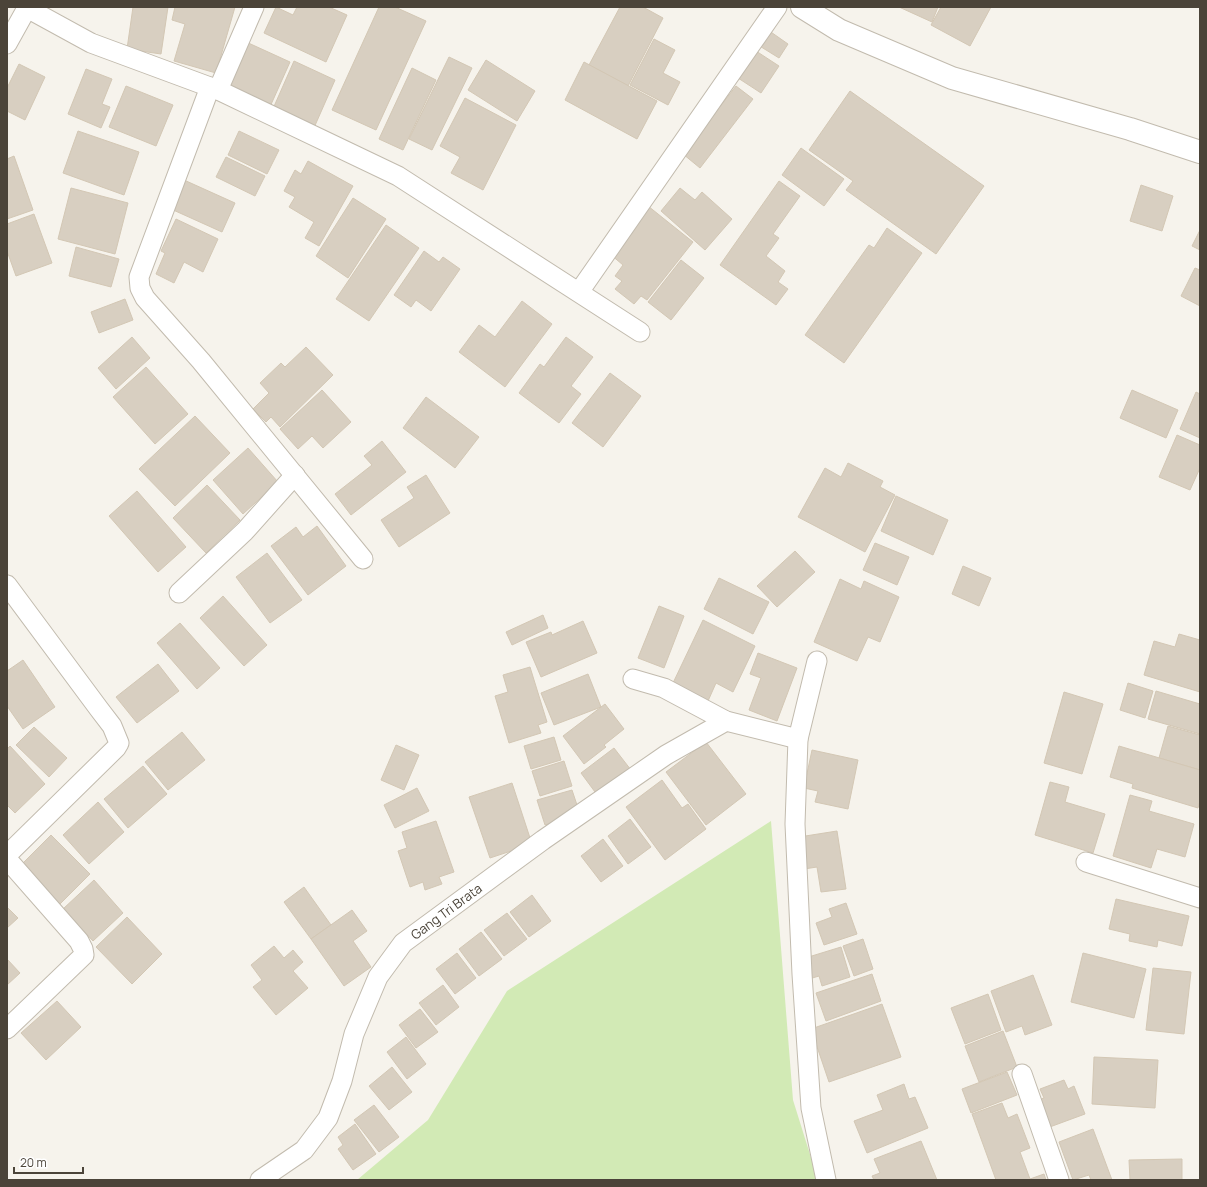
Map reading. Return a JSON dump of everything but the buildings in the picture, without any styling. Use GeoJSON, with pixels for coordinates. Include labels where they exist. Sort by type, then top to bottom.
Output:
{"type":"FeatureCollection","features":[{"type":"Feature","properties":{"kind":"street"},"geometry":{"type":"LineString","coordinates":[[254,7],[214,89],[139,277],[140,288],[145,298],[201,361],[363,559]]}},
{"type":"Feature","properties":{"kind":"street"},"geometry":{"type":"LineString","coordinates":[[579,292],[777,7]]}},
{"type":"Feature","properties":{"kind":"street"},"geometry":{"type":"LineString","coordinates":[[7,44],[28,8],[91,42],[214,89],[398,176],[640,332]]}},
{"type":"Feature","properties":{"kind":"street"},"geometry":{"type":"LineString","coordinates":[[811,10],[839,30],[952,78],[1130,129],[1200,152]]}},
{"type":"Feature","properties":{"kind":"street"},"geometry":{"type":"LineString","coordinates":[[179,593],[245,531],[295,475]]}},
{"type":"Feature","properties":{"kind":"street"},"geometry":{"type":"LineString","coordinates":[[7,585],[100,708],[112,726],[119,742],[116,748],[7,856]]}},
{"type":"Feature","properties":{"kind":"street"},"geometry":{"type":"LineString","coordinates":[[817,661],[798,739],[795,824],[802,982],[811,1108],[826,1180]]}},
{"type":"Feature","properties":{"kind":"street"},"geometry":{"type":"LineString","coordinates":[[633,679],[664,688],[726,720],[798,739]]}},
{"type":"Feature","properties":{"kind":"street","name":"Gang Tri Brata"},"geometry":{"type":"LineString","coordinates":[[260,1180],[304,1150],[328,1118],[342,1081],[354,1034],[378,977],[403,943],[543,840],[666,755],[726,720]]}},
{"type":"Feature","properties":{"kind":"street"},"geometry":{"type":"LineString","coordinates":[[7,859],[79,940],[84,955],[7,1029]]}},
{"type":"Feature","properties":{"kind":"street"},"geometry":{"type":"LineString","coordinates":[[1086,862],[1200,898]]}},
{"type":"Feature","properties":{"kind":"street"},"geometry":{"type":"LineString","coordinates":[[1022,1074],[1060,1180]]}},
{"type":"Feature","properties":{"kind":"green space"},"geometry":{"type":"Polygon","coordinates":[[[771,821],[793,1100],[818,1180],[357,1180],[428,1120],[507,991],[771,821]]]}}]}
